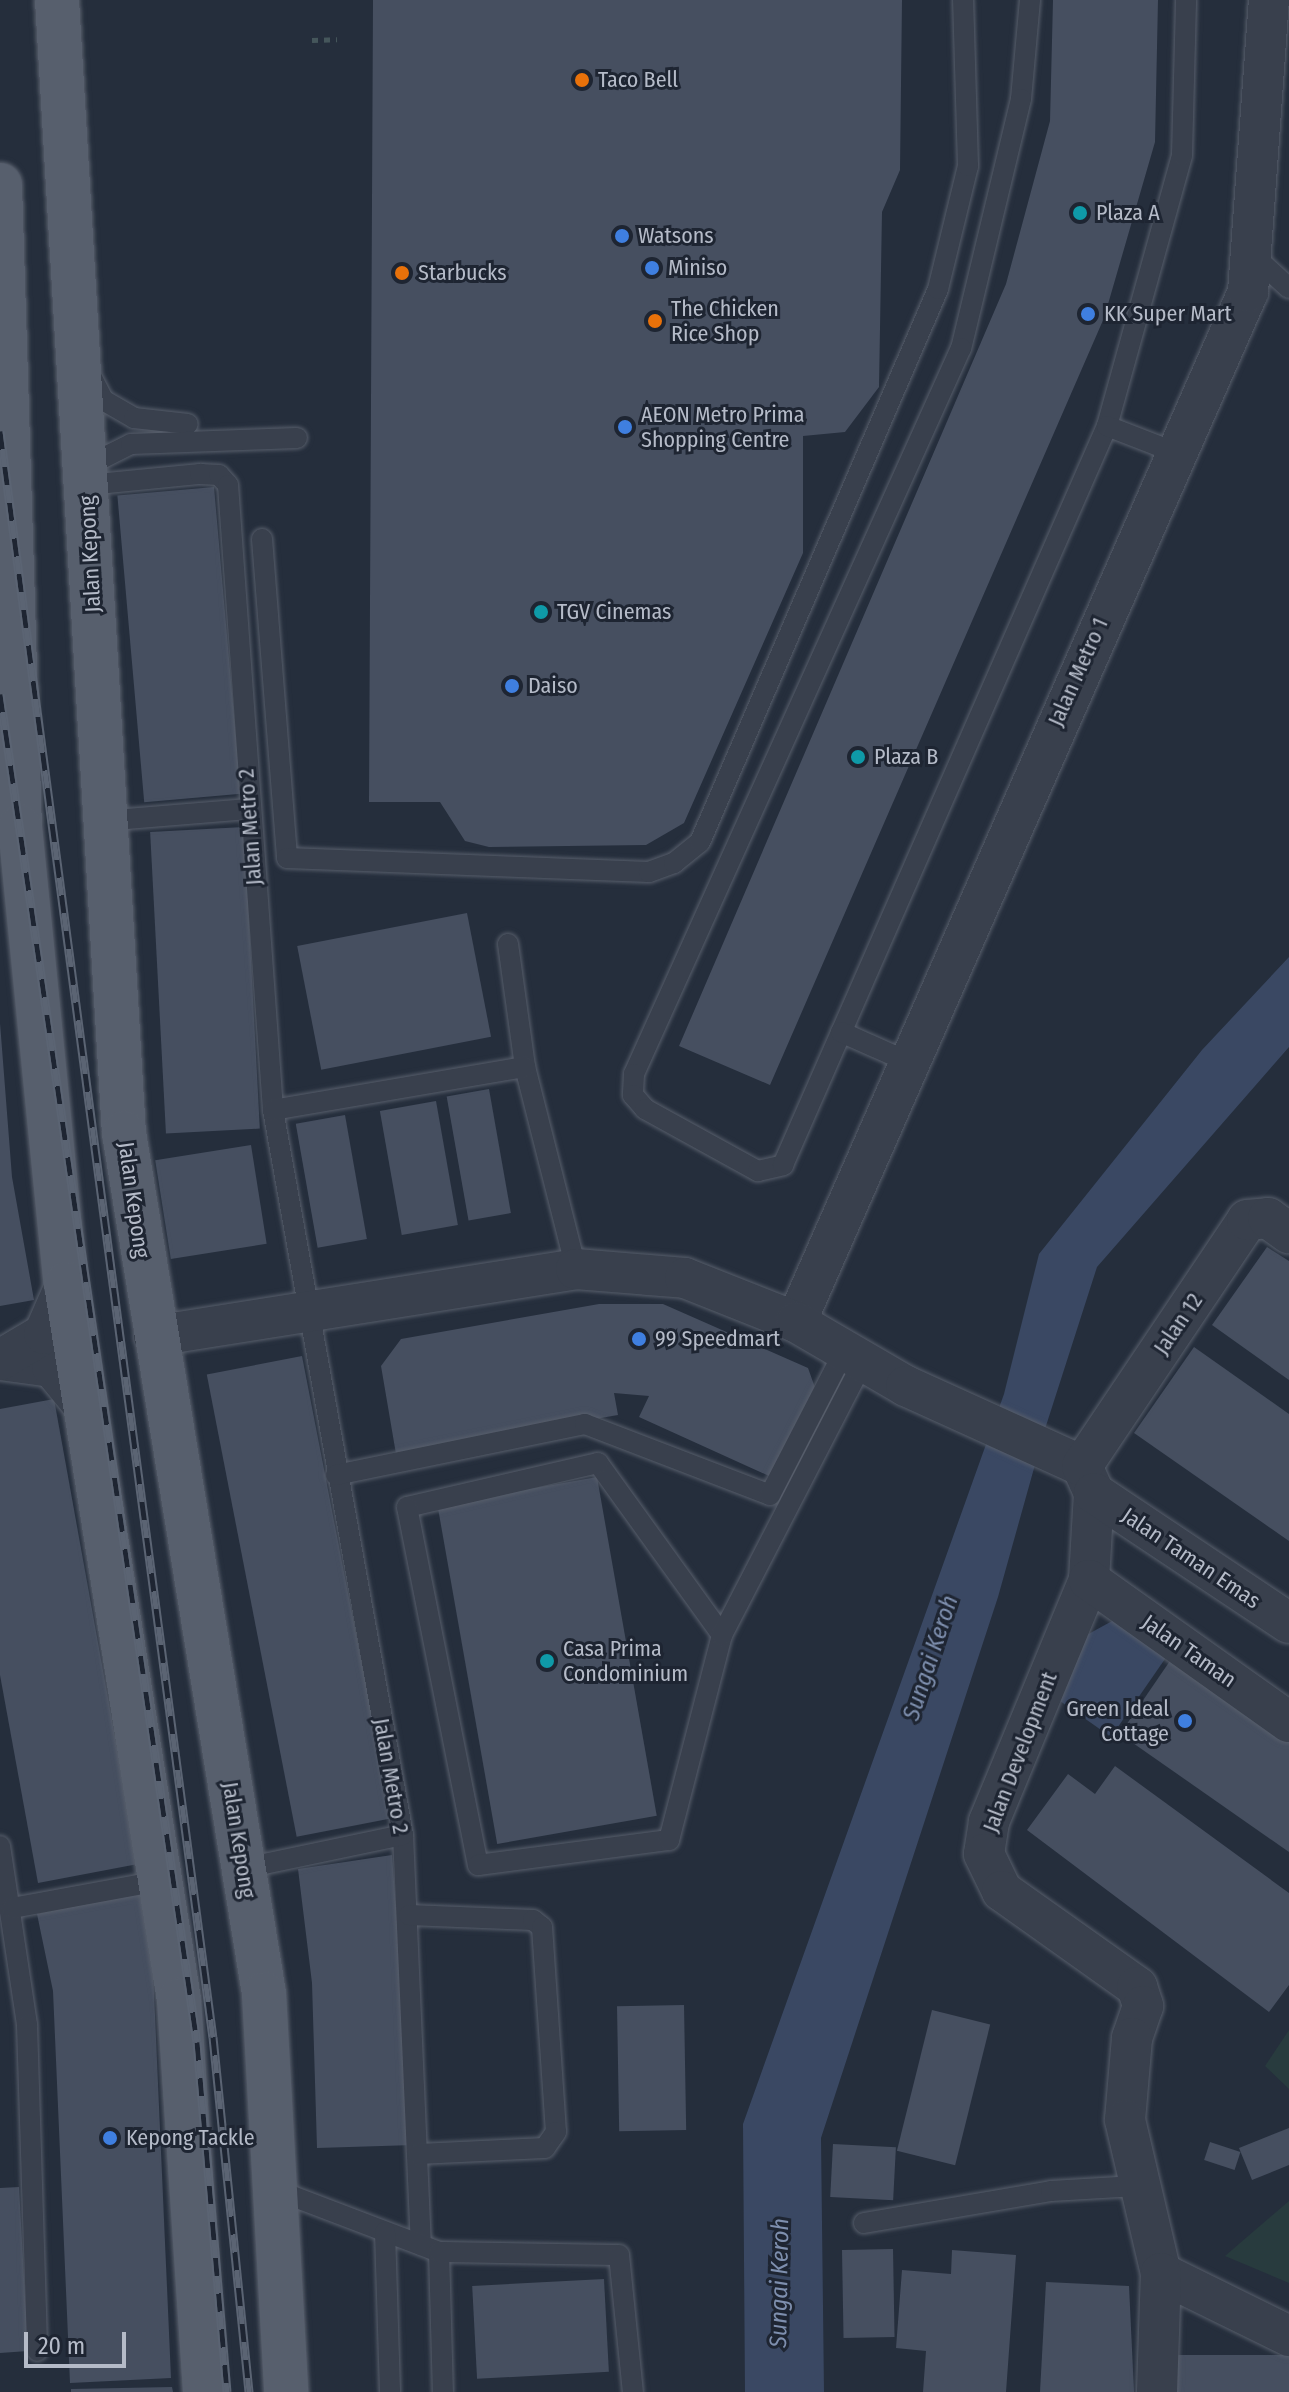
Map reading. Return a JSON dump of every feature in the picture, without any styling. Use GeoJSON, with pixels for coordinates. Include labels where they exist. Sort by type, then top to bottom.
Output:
{"type":"FeatureCollection","features":[{"type":"Feature","properties":{"kind":"main road","name":"Jalan Kepong"},"geometry":{"type":"LineString","coordinates":[[57,0],[81,356],[103,821],[124,1133],[154,1336],[264,1994],[286,2392]]}},
{"type":"Feature","properties":{"kind":"main road"},"geometry":{"type":"LineString","coordinates":[[0,185],[5,656],[20,827],[66,1284],[164,1880],[179,2000],[205,2392]]}},
{"type":"Feature","properties":{"kind":"street","name":"Jalan Metro 1"},"geometry":{"type":"LineString","coordinates":[[796,1322],[906,1061],[1174,452],[1248,292],[1255,257],[1269,0]]}},
{"type":"Feature","properties":{"kind":"street"},"geometry":{"type":"LineString","coordinates":[[0,782],[20,827]]}},
{"type":"Feature","properties":{"kind":"street","name":"Jalan 12"},"geometry":{"type":"LineString","coordinates":[[1081,1471],[1247,1220],[1268,1218],[1289,1233]]}},
{"type":"Feature","properties":{"kind":"street"},"geometry":{"type":"LineString","coordinates":[[154,1336],[576,1269],[685,1278],[796,1322],[854,1356]]}},
{"type":"Feature","properties":{"kind":"street"},"geometry":{"type":"LineString","coordinates":[[66,1284],[44,1334],[0,1360],[52,1367],[88,1411]]}},
{"type":"Feature","properties":{"kind":"street","name":"Jalan Taman Emas"},"geometry":{"type":"LineString","coordinates":[[854,1356],[906,1386],[1081,1471],[1289,1623]]}},
{"type":"Feature","properties":{"kind":"street","name":"Jalan Development"},"geometry":{"type":"LineString","coordinates":[[1081,1471],[1089,1580],[989,1822],[984,1854],[1002,1891],[1137,1987],[1143,2006],[1132,2038],[1125,2120],[1136,2186],[1161,2273],[1157,2392]]}},
{"type":"Feature","properties":{"kind":"street","name":"Jalan Taman"},"geometry":{"type":"LineString","coordinates":[[1089,1580],[1289,1722]]}},
{"type":"Feature","properties":{"kind":"street"},"geometry":{"type":"LineString","coordinates":[[1161,2273],[1289,2336]]}},
{"type":"Feature","properties":{"kind":"lane"},"geometry":{"type":"LineString","coordinates":[[262,539],[287,858],[649,872],[674,863],[700,842],[938,289],[968,166],[963,0]]}},
{"type":"Feature","properties":{"kind":"lane"},"geometry":{"type":"LineString","coordinates":[[1030,0],[1021,99],[961,348],[646,1046],[633,1095],[658,1116],[771,1171],[783,1165],[1107,426],[1182,155],[1186,0]]}},
{"type":"Feature","properties":{"kind":"lane"},"geometry":{"type":"LineString","coordinates":[[1255,257],[1289,288]]}},
{"type":"Feature","properties":{"kind":"lane"},"geometry":{"type":"LineString","coordinates":[[81,356],[103,400],[134,418],[188,424]]}},
{"type":"Feature","properties":{"kind":"lane"},"geometry":{"type":"LineString","coordinates":[[1107,426],[1174,452]]}},
{"type":"Feature","properties":{"kind":"lane"},"geometry":{"type":"LineString","coordinates":[[86,476],[131,444],[297,438]]}},
{"type":"Feature","properties":{"kind":"lane","name":"Jalan Metro 2"},"geometry":{"type":"LineString","coordinates":[[86,476],[219,475],[228,485],[248,809],[273,1110],[304,1313],[403,1835],[418,2154],[443,2392]]}},
{"type":"Feature","properties":{"kind":"lane"},"geometry":{"type":"LineString","coordinates":[[103,821],[248,809]]}},
{"type":"Feature","properties":{"kind":"lane"},"geometry":{"type":"LineString","coordinates":[[508,944],[525,1067],[576,1269]]}},
{"type":"Feature","properties":{"kind":"lane"},"geometry":{"type":"LineString","coordinates":[[841,1032],[906,1061]]}},
{"type":"Feature","properties":{"kind":"lane"},"geometry":{"type":"LineString","coordinates":[[273,1110],[525,1067]]}},
{"type":"Feature","properties":{"kind":"lane"},"geometry":{"type":"LineString","coordinates":[[336,1475],[585,1424],[770,1495],[854,1356]]}},
{"type":"Feature","properties":{"kind":"lane"},"geometry":{"type":"LineString","coordinates":[[722,1635],[598,1463],[407,1507],[482,1868],[671,1839],[722,1635],[854,1356]]}},
{"type":"Feature","properties":{"kind":"lane"},"geometry":{"type":"LineString","coordinates":[[245,1868],[403,1835]]}},
{"type":"Feature","properties":{"kind":"lane"},"geometry":{"type":"LineString","coordinates":[[0,1846],[12,1908],[27,2025],[37,2351]]}},
{"type":"Feature","properties":{"kind":"lane"},"geometry":{"type":"LineString","coordinates":[[12,1908],[164,1880]]}},
{"type":"Feature","properties":{"kind":"lane"},"geometry":{"type":"LineString","coordinates":[[409,1915],[533,1920],[542,1927],[556,2132],[545,2148],[418,2154]]}},
{"type":"Feature","properties":{"kind":"lane"},"geometry":{"type":"LineString","coordinates":[[864,2223],[1051,2191],[1136,2186]]}},
{"type":"Feature","properties":{"kind":"lane"},"geometry":{"type":"LineString","coordinates":[[276,2190],[430,2249],[619,2255],[633,2392]]}},
{"type":"Feature","properties":{"kind":"lane"},"geometry":{"type":"LineString","coordinates":[[385,2232],[390,2392]]}},
{"type":"Feature","properties":{"kind":"path"},"geometry":{"type":"LineString","coordinates":[[312,40],[337,39]]}},
{"type":"Feature","properties":{"kind":"shaded area"},"geometry":{"type":"Polygon","coordinates":[[[1289,2030],[1289,2089],[1265,2066],[1289,2030]]]}},
{"type":"Feature","properties":{"kind":"shaded area"},"geometry":{"type":"Polygon","coordinates":[[[1289,2201],[1289,2283],[1225,2256],[1289,2201]]]}},
{"type":"Feature","properties":{"kind":"water","name":"Sungai Keroh"},"geometry":{"type":"Polygon","coordinates":[[[1289,957],[1289,1047],[1097,1267],[1045,1429],[998,1597],[821,2138],[824,2392],[745,2392],[743,2124],[1004,1394],[1039,1254],[1202,1050],[1289,957]]]}},
{"type":"Feature","properties":{"kind":"water"},"geometry":{"type":"Polygon","coordinates":[[[1114,1620],[1167,1656],[1111,1737],[1060,1701],[1083,1637],[1114,1620]]]}},
{"type":"Feature","properties":{"kind":"building","name":"AEON Metro Prima Shopping Centre"},"geometry":{"type":"Polygon","coordinates":[[[373,0],[902,0],[900,170],[882,212],[879,387],[845,432],[803,436],[803,553],[684,823],[646,845],[489,847],[465,841],[440,802],[369,802],[373,0]]]}},
{"type":"Feature","properties":{"kind":"building"},"geometry":{"type":"Polygon","coordinates":[[[1053,0],[1158,0],[1155,142],[1104,318],[770,1085],[679,1046],[1006,284],[1050,121],[1053,0]]]}},
{"type":"Feature","properties":{"kind":"building"},"geometry":{"type":"Polygon","coordinates":[[[214,487],[241,794],[144,802],[117,495],[214,487]]]}},
{"type":"Feature","properties":{"kind":"building"},"geometry":{"type":"Polygon","coordinates":[[[244,827],[260,1129],[166,1134],[150,832],[244,827]]]}},
{"type":"Feature","properties":{"kind":"building"},"geometry":{"type":"Polygon","coordinates":[[[467,913],[491,1037],[321,1070],[297,946],[467,913]]]}},
{"type":"Feature","properties":{"kind":"building"},"geometry":{"type":"Polygon","coordinates":[[[0,1023],[12,1177],[34,1300],[0,1306],[0,1023]]]}},
{"type":"Feature","properties":{"kind":"building"},"geometry":{"type":"Polygon","coordinates":[[[489,1089],[511,1213],[469,1221],[447,1096],[489,1089]]]}},
{"type":"Feature","properties":{"kind":"building"},"geometry":{"type":"Polygon","coordinates":[[[436,1101],[458,1225],[402,1235],[380,1111],[436,1101]]]}},
{"type":"Feature","properties":{"kind":"building"},"geometry":{"type":"Polygon","coordinates":[[[345,1115],[367,1239],[318,1248],[296,1124],[345,1115]]]}},
{"type":"Feature","properties":{"kind":"building"},"geometry":{"type":"Polygon","coordinates":[[[251,1145],[267,1244],[171,1259],[155,1160],[251,1145]]]}},
{"type":"Feature","properties":{"kind":"building"},"geometry":{"type":"Polygon","coordinates":[[[1267,1247],[1289,1261],[1289,1380],[1212,1325],[1267,1247]]]}},
{"type":"Feature","properties":{"kind":"building"},"geometry":{"type":"Polygon","coordinates":[[[599,1304],[663,1304],[808,1368],[818,1396],[780,1481],[639,1417],[649,1396],[614,1393],[618,1415],[396,1454],[381,1366],[401,1339],[599,1304]]]}},
{"type":"Feature","properties":{"kind":"building"},"geometry":{"type":"Polygon","coordinates":[[[1194,1347],[1289,1414],[1289,1541],[1134,1433],[1194,1347]]]}},
{"type":"Feature","properties":{"kind":"building"},"geometry":{"type":"Polygon","coordinates":[[[302,1356],[392,1818],[297,1837],[207,1375],[302,1356]]]}},
{"type":"Feature","properties":{"kind":"building"},"geometry":{"type":"Polygon","coordinates":[[[54,1399],[138,1864],[38,1883],[0,1675],[0,1409],[54,1399]]]}},
{"type":"Feature","properties":{"kind":"building","name":"Casa Prima Condominium"},"geometry":{"type":"Polygon","coordinates":[[[597,1477],[657,1816],[497,1844],[437,1505],[597,1477]]]}},
{"type":"Feature","properties":{"kind":"building"},"geometry":{"type":"Polygon","coordinates":[[[1174,1655],[1289,1736],[1289,1852],[1120,1734],[1174,1655]]]}},
{"type":"Feature","properties":{"kind":"building"},"geometry":{"type":"Polygon","coordinates":[[[1115,1766],[1289,1893],[1289,1985],[1269,2012],[1027,1830],[1068,1774],[1095,1794],[1115,1766]]]}},
{"type":"Feature","properties":{"kind":"building"},"geometry":{"type":"Polygon","coordinates":[[[392,1855],[414,2145],[317,2148],[312,1983],[298,1869],[392,1855]]]}},
{"type":"Feature","properties":{"kind":"building"},"geometry":{"type":"Polygon","coordinates":[[[141,1893],[152,1948],[171,2378],[70,2383],[53,1991],[37,1914],[141,1893]]]}},
{"type":"Feature","properties":{"kind":"building"},"geometry":{"type":"Polygon","coordinates":[[[684,2005],[686,2130],[619,2131],[617,2006],[684,2005]]]}},
{"type":"Feature","properties":{"kind":"building"},"geometry":{"type":"Polygon","coordinates":[[[932,2010],[990,2025],[955,2165],[897,2151],[932,2010]]]}},
{"type":"Feature","properties":{"kind":"building"},"geometry":{"type":"Polygon","coordinates":[[[1289,2128],[1289,2165],[1252,2180],[1239,2148],[1289,2128]]]}},
{"type":"Feature","properties":{"kind":"building"},"geometry":{"type":"Polygon","coordinates":[[[1210,2142],[1240,2152],[1235,2170],[1204,2160],[1210,2142]]]}},
{"type":"Feature","properties":{"kind":"building"},"geometry":{"type":"Polygon","coordinates":[[[833,2144],[896,2147],[893,2200],[830,2197],[833,2144]]]}},
{"type":"Feature","properties":{"kind":"building"},"geometry":{"type":"Polygon","coordinates":[[[19,2187],[28,2351],[0,2353],[0,2188],[19,2187]]]}},
{"type":"Feature","properties":{"kind":"building"},"geometry":{"type":"Polygon","coordinates":[[[893,2249],[895,2337],[844,2338],[842,2250],[893,2249]]]}},
{"type":"Feature","properties":{"kind":"building"},"geometry":{"type":"Polygon","coordinates":[[[952,2250],[1016,2255],[1006,2392],[923,2392],[926,2351],[896,2348],[902,2270],[951,2274],[952,2250]]]}},
{"type":"Feature","properties":{"kind":"building"},"geometry":{"type":"Polygon","coordinates":[[[604,2279],[609,2372],[477,2379],[472,2286],[604,2279]]]}},
{"type":"Feature","properties":{"kind":"building"},"geometry":{"type":"Polygon","coordinates":[[[1046,2282],[1129,2286],[1134,2392],[1040,2392],[1046,2282]]]}},
{"type":"Feature","properties":{"kind":"building"},"geometry":{"type":"Polygon","coordinates":[[[1174,2355],[1289,2355],[1289,2392],[1174,2392],[1174,2355]]]}},
{"type":"Feature","properties":{"kind":"building"},"geometry":{"type":"Polygon","coordinates":[[[172,2387],[173,2392],[71,2392],[71,2389],[172,2387]]]}},
{"type":"Feature","properties":{"kind":"railway"},"geometry":{"type":"LineString","coordinates":[[0,431],[213,2037],[249,2392]]}},
{"type":"Feature","properties":{"kind":"railway"},"geometry":{"type":"LineString","coordinates":[[0,694],[197,2042],[227,2392]]}},
{"type":"Feature","properties":{"kind":"place","name":"Taco Bell"},"geometry":{"type":"Point","coordinates":[582,80]}},
{"type":"Feature","properties":{"kind":"place","name":"Plaza A"},"geometry":{"type":"Point","coordinates":[1080,213]}},
{"type":"Feature","properties":{"kind":"place","name":"Watsons"},"geometry":{"type":"Point","coordinates":[622,236]}},
{"type":"Feature","properties":{"kind":"place","name":"Miniso"},"geometry":{"type":"Point","coordinates":[652,268]}},
{"type":"Feature","properties":{"kind":"place","name":"Starbucks"},"geometry":{"type":"Point","coordinates":[402,273]}},
{"type":"Feature","properties":{"kind":"place","name":"KK Super Mart"},"geometry":{"type":"Point","coordinates":[1088,314]}},
{"type":"Feature","properties":{"kind":"place","name":"The Chicken Rice Shop"},"geometry":{"type":"Point","coordinates":[655,321]}},
{"type":"Feature","properties":{"kind":"place","name":"AEON Metro Prima Shopping Centre"},"geometry":{"type":"Point","coordinates":[625,427]}},
{"type":"Feature","properties":{"kind":"place","name":"TGV Cinemas"},"geometry":{"type":"Point","coordinates":[541,612]}},
{"type":"Feature","properties":{"kind":"place","name":"Daiso"},"geometry":{"type":"Point","coordinates":[512,686]}},
{"type":"Feature","properties":{"kind":"place","name":"Plaza B"},"geometry":{"type":"Point","coordinates":[858,757]}},
{"type":"Feature","properties":{"kind":"place","name":"99 Speedmart"},"geometry":{"type":"Point","coordinates":[639,1339]}},
{"type":"Feature","properties":{"kind":"place","name":"Casa Prima Condominium"},"geometry":{"type":"Point","coordinates":[547,1661]}},
{"type":"Feature","properties":{"kind":"place","name":"Green Ideal Cottage"},"geometry":{"type":"Point","coordinates":[1185,1721]}},
{"type":"Feature","properties":{"kind":"place","name":"Kepong Tackle"},"geometry":{"type":"Point","coordinates":[110,2138]}}]}
